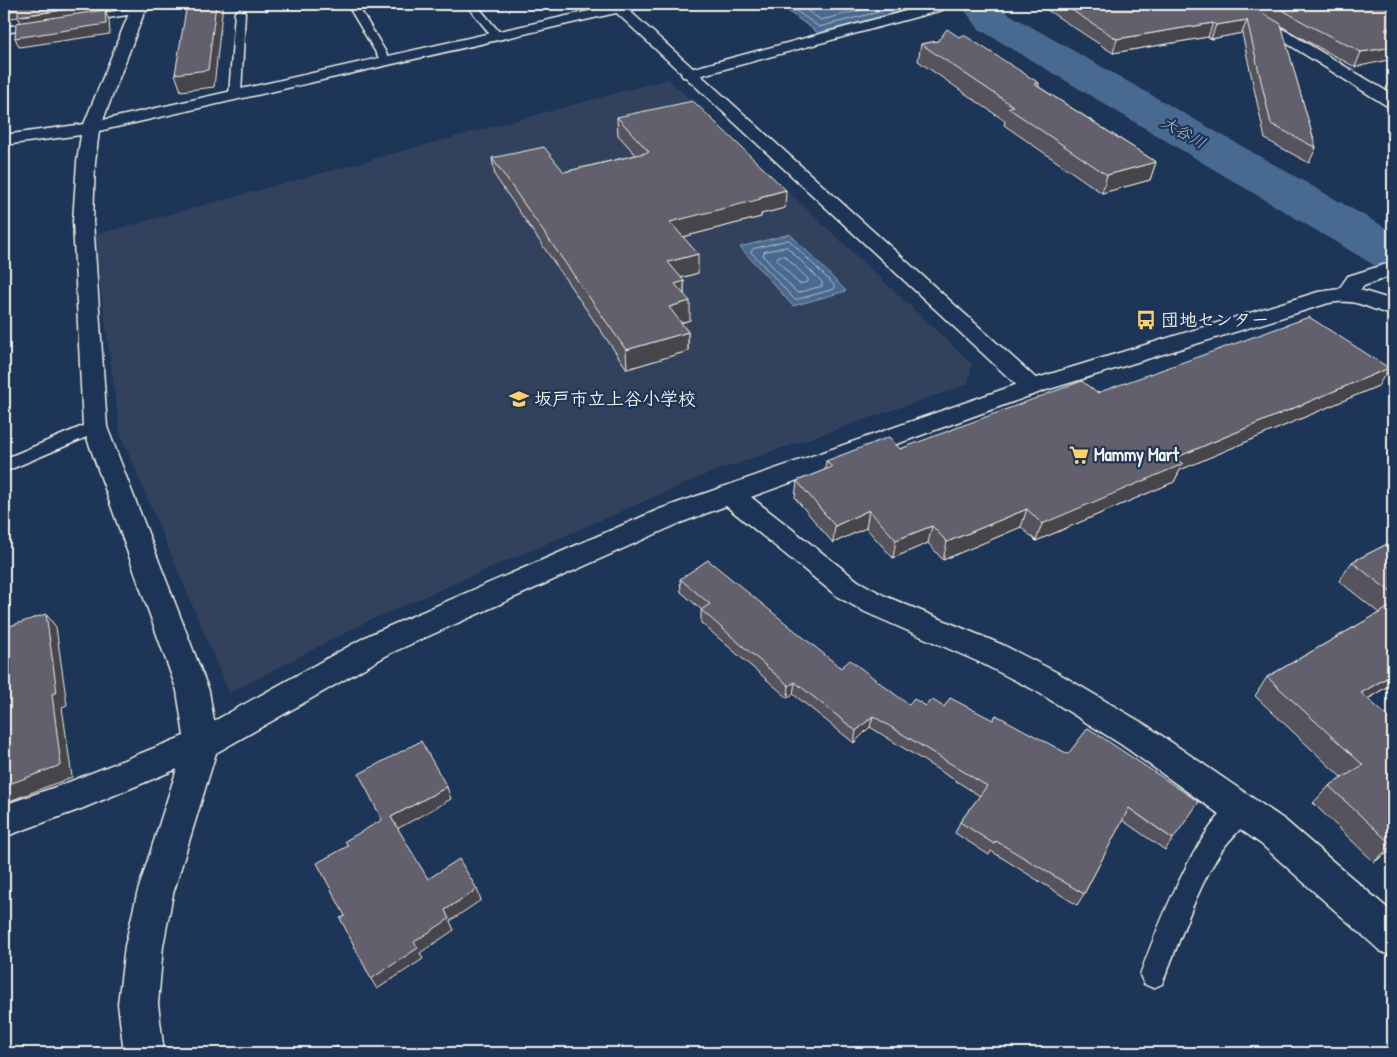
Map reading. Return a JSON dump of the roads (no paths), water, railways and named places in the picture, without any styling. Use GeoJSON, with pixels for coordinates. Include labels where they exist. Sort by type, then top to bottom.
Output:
{"type":"FeatureCollection","features":[{"type":"Feature","properties":{"kind":"street"},"geometry":{"type":"LineString","coordinates":[[4,140],[91,128],[497,36],[616,6],[638,4]]}},
{"type":"Feature","properties":{"kind":"street"},"geometry":{"type":"LineString","coordinates":[[1231,4],[1393,102]]}},
{"type":"Feature","properties":{"kind":"street"},"geometry":{"type":"LineString","coordinates":[[616,6],[1032,387]]}},
{"type":"Feature","properties":{"kind":"street"},"geometry":{"type":"LineString","coordinates":[[689,74],[937,7]]}},
{"type":"Feature","properties":{"kind":"street"},"geometry":{"type":"LineString","coordinates":[[142,8],[91,128],[86,162],[83,221],[95,427],[193,691],[202,744],[155,894],[144,946],[138,1004],[144,1053]]}},
{"type":"Feature","properties":{"kind":"street"},"geometry":{"type":"LineString","coordinates":[[1346,294],[1356,281],[1390,269]]}},
{"type":"Feature","properties":{"kind":"street"},"geometry":{"type":"LineString","coordinates":[[4,821],[69,798],[202,744],[380,644],[578,555],[729,494],[1032,387],[1257,317],[1346,294],[1371,299],[1393,308]]}},
{"type":"Feature","properties":{"kind":"street"},"geometry":{"type":"LineString","coordinates":[[729,494],[848,589],[874,604],[992,654],[1047,682],[1134,735],[1273,832],[1393,938]]}},
{"type":"Feature","properties":{"kind":"lane"},"geometry":{"type":"LineString","coordinates":[[352,4],[386,61]]}},
{"type":"Feature","properties":{"kind":"lane"},"geometry":{"type":"LineString","coordinates":[[471,4],[497,36]]}},
{"type":"Feature","properties":{"kind":"lane"},"geometry":{"type":"LineString","coordinates":[[70,21],[142,8]]}},
{"type":"Feature","properties":{"kind":"lane"},"geometry":{"type":"LineString","coordinates":[[234,95],[240,12]]}},
{"type":"Feature","properties":{"kind":"lane"},"geometry":{"type":"LineString","coordinates":[[4,30],[51,23]]}},
{"type":"Feature","properties":{"kind":"lane"},"geometry":{"type":"LineString","coordinates":[[4,466],[95,427]]}},
{"type":"Feature","properties":{"kind":"lane"},"geometry":{"type":"LineString","coordinates":[[1153,975],[1177,910],[1214,842],[1241,810]]}},
{"type":"Feature","properties":{"kind":"water"},"geometry":{"type":"Polygon","coordinates":[[[778,4],[930,4],[818,33],[778,4]]]}},
{"type":"Feature","properties":{"kind":"water"},"geometry":{"type":"Polygon","coordinates":[[[790,234],[846,291],[793,306],[740,247],[790,234]]]}},
{"type":"Feature","properties":{"kind":"waterway","name":"大谷川"},"geometry":{"type":"LineString","coordinates":[[979,4],[993,21],[1393,254]]}},
{"type":"Feature","properties":{"kind":"place","name":"団地センター"},"geometry":{"type":"Point","coordinates":[1146,320]}},
{"type":"Feature","properties":{"kind":"place","name":"坂戸市立上谷小学校"},"geometry":{"type":"Point","coordinates":[519,399]}},
{"type":"Feature","properties":{"kind":"place","name":"Mammy Mart"},"geometry":{"type":"Point","coordinates":[1079,455]}}]}
